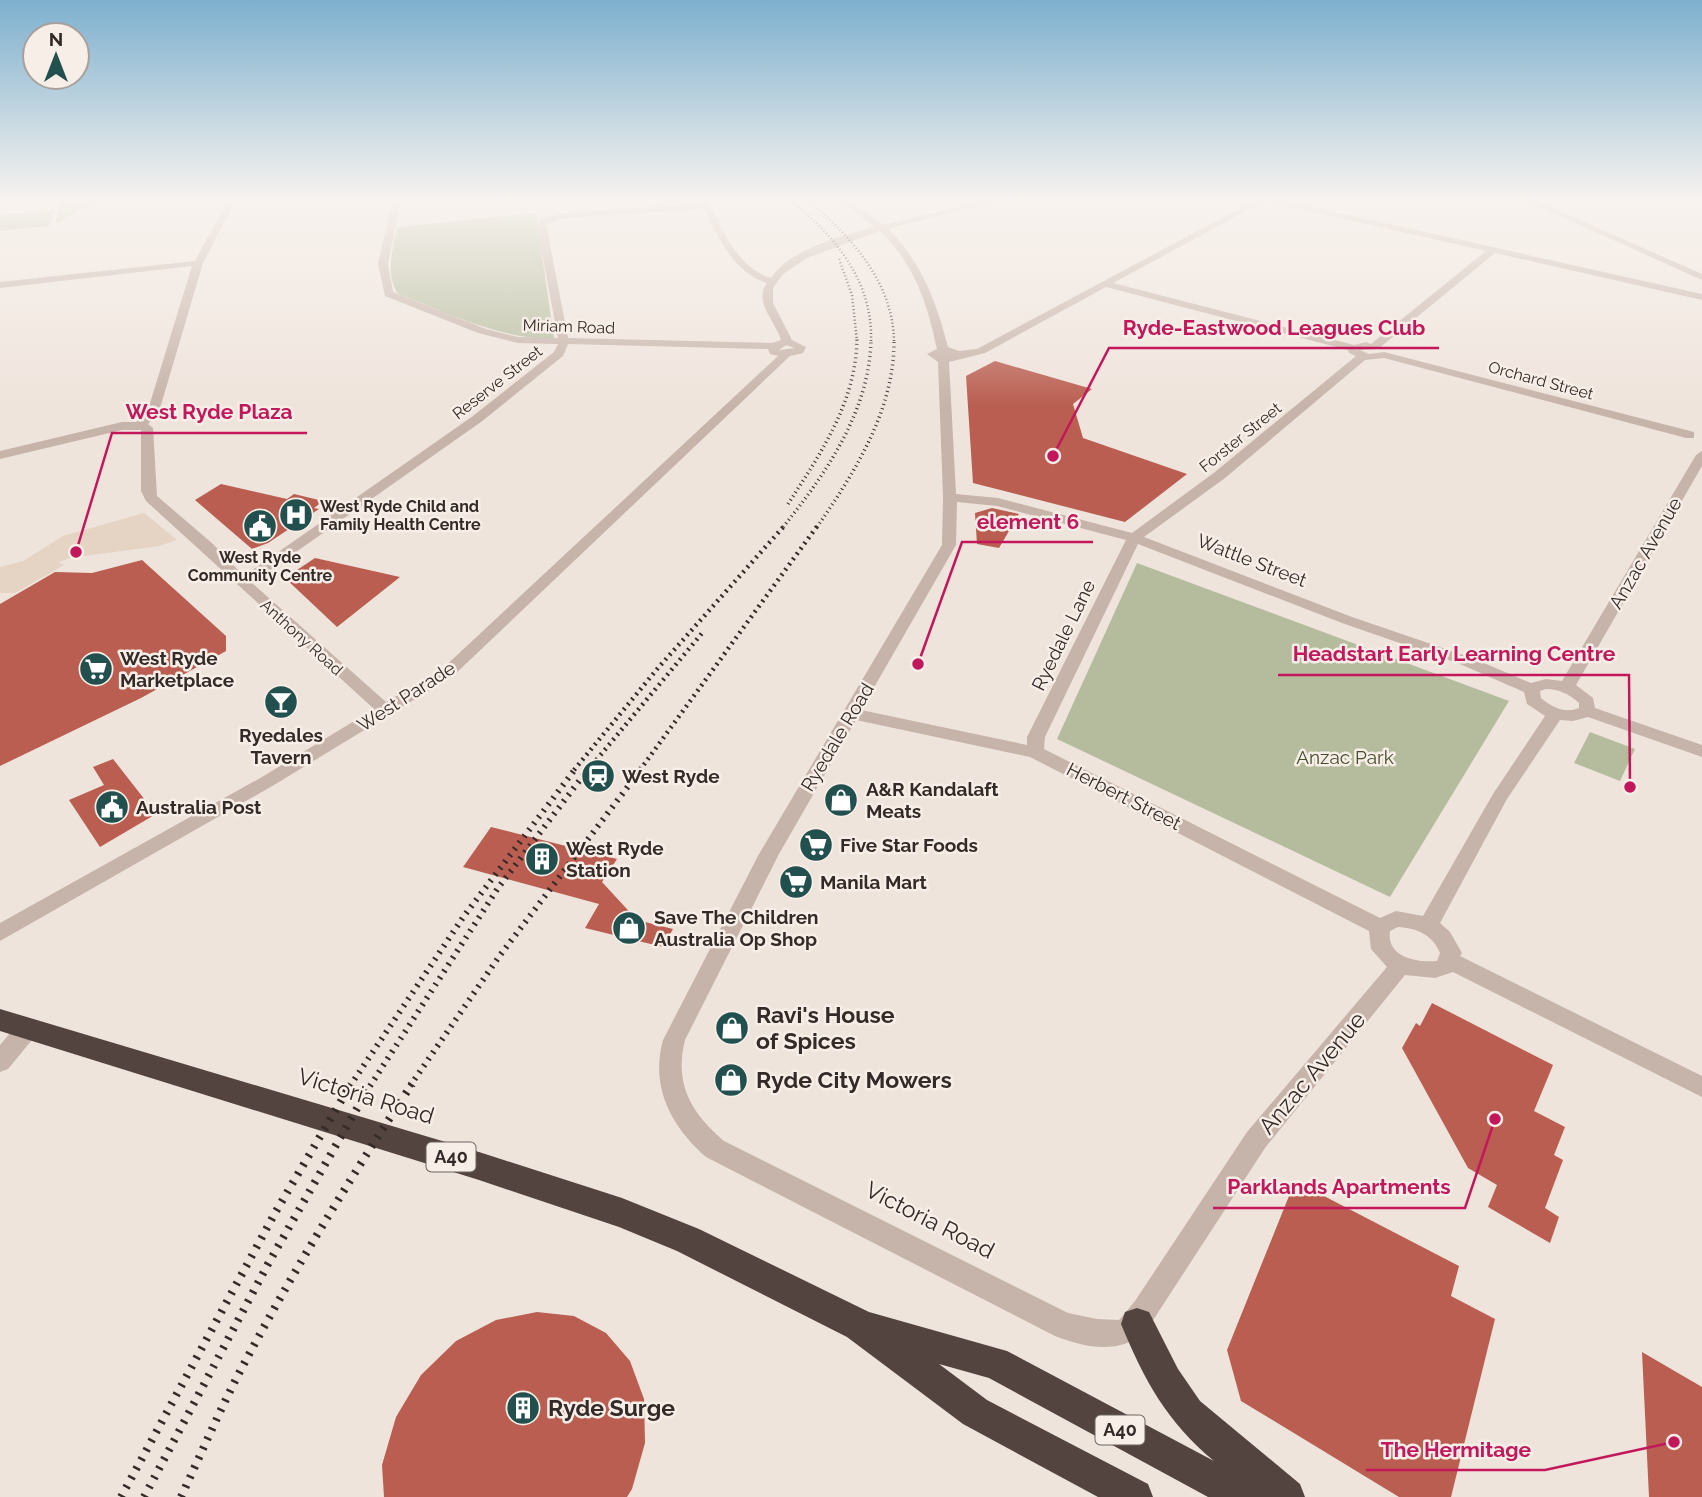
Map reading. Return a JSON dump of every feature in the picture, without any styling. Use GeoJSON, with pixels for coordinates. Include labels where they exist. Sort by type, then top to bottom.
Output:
{"type":"FeatureCollection","features":[{"type":"Feature","properties":{"kind":"highway","name":"Victoria Road"},"geometry":{"type":"LineString","coordinates":[[0,1020],[479,1166],[622,1213],[688,1241],[859,1325],[995,1363],[1245,1497]]}},
{"type":"Feature","properties":{"kind":"highway"},"geometry":{"type":"LineString","coordinates":[[1137,1324],[1166,1381],[1187,1412],[1287,1497]]}},
{"type":"Feature","properties":{"kind":"highway","name":"Victoria Road"},"geometry":{"type":"LineString","coordinates":[[859,1325],[975,1412],[1135,1497]]}},
{"type":"Feature","properties":{"kind":"street"},"geometry":{"type":"LineString","coordinates":[[0,285],[154,268]]}},
{"type":"Feature","properties":{"kind":"street"},"geometry":{"type":"LineString","coordinates":[[0,455],[122,426],[139,425],[152,415],[197,268]]}},
{"type":"Feature","properties":{"kind":"street","name":"Miriam Road"},"geometry":{"type":"LineString","coordinates":[[384,268],[388,293],[506,338],[564,342],[781,347]]}},
{"type":"Feature","properties":{"kind":"street","name":"Reserve Street"},"geometry":{"type":"LineString","coordinates":[[243,583],[477,419],[557,356],[564,342],[549,268]]}},
{"type":"Feature","properties":{"kind":"street"},"geometry":{"type":"LineString","coordinates":[[741,268],[744,277],[770,285]]}},
{"type":"Feature","properties":{"kind":"street"},"geometry":{"type":"LineString","coordinates":[[781,347],[769,307],[770,285],[785,268]]}},
{"type":"Feature","properties":{"kind":"street","name":"Ryedale Road"},"geometry":{"type":"LineString","coordinates":[[676,1102],[669,1065],[669,1052],[674,1040],[769,854],[946,553],[951,535],[943,355],[935,312],[915,268]]}},
{"type":"Feature","properties":{"kind":"street"},"geometry":{"type":"LineString","coordinates":[[943,355],[954,359],[958,355],[981,351],[1135,268]]}},
{"type":"Feature","properties":{"kind":"street"},"geometry":{"type":"LineString","coordinates":[[1359,352],[1374,346],[1471,268]]}},
{"type":"Feature","properties":{"kind":"street"},"geometry":{"type":"LineString","coordinates":[[1572,268],[1701,297]]}},
{"type":"Feature","properties":{"kind":"street"},"geometry":{"type":"LineString","coordinates":[[1681,268],[1702,277]]}},
{"type":"Feature","properties":{"kind":"street"},"geometry":{"type":"LineString","coordinates":[[1105,284],[1359,352],[1384,355],[1384,351],[1374,346]]}},
{"type":"Feature","properties":{"kind":"street","name":"West Parade"},"geometry":{"type":"LineString","coordinates":[[0,933],[387,711],[447,673],[781,347]]}},
{"type":"Feature","properties":{"kind":"street","name":"Forster Street"},"geometry":{"type":"LineString","coordinates":[[1134,538],[1220,475],[1359,352]]}},
{"type":"Feature","properties":{"kind":"street","name":"Orchard Street"},"geometry":{"type":"LineString","coordinates":[[1384,355],[1696,433]]}},
{"type":"Feature","properties":{"kind":"street","name":"Anthony Road"},"geometry":{"type":"LineString","coordinates":[[139,425],[147,428],[148,491],[151,498],[208,547],[243,583],[361,691],[387,711]]}},
{"type":"Feature","properties":{"kind":"street"},"geometry":{"type":"LineString","coordinates":[[1696,433],[1692,440],[1702,445]]}},
{"type":"Feature","properties":{"kind":"street","name":"Anzac Avenue"},"geometry":{"type":"LineString","coordinates":[[1567,687],[1702,455]]}},
{"type":"Feature","properties":{"kind":"street","name":"Wattle Street"},"geometry":{"type":"LineString","coordinates":[[950,497],[998,502],[1134,538],[1347,620],[1466,661],[1532,689]]}},
{"type":"Feature","properties":{"kind":"street","name":"Ryedale Lane"},"geometry":{"type":"LineString","coordinates":[[1035,752],[1036,737],[1134,538]]}},
{"type":"Feature","properties":{"kind":"street"},"geometry":{"type":"LineString","coordinates":[[1587,711],[1583,696],[1567,687],[1545,684],[1532,689],[1533,700],[1556,714],[1571,716],[1587,711],[1628,723],[1702,751]]}},
{"type":"Feature","properties":{"kind":"street","name":"Herbert Street"},"geometry":{"type":"LineString","coordinates":[[850,713],[1035,752],[1380,927]]}},
{"type":"Feature","properties":{"kind":"street"},"geometry":{"type":"LineString","coordinates":[[1428,926],[1499,798],[1545,726],[1556,714]]}},
{"type":"Feature","properties":{"kind":"street"},"geometry":{"type":"LineString","coordinates":[[1396,919],[1408,919],[1428,926],[1448,944],[1450,961],[1445,967],[1425,972],[1401,965],[1383,951],[1378,934],[1380,927],[1396,919]]}},
{"type":"Feature","properties":{"kind":"street"},"geometry":{"type":"LineString","coordinates":[[1450,961],[1702,1087]]}},
{"type":"Feature","properties":{"kind":"street","name":"Anzac Avenue"},"geometry":{"type":"LineString","coordinates":[[1137,1324],[1256,1140],[1401,965]]}},
{"type":"Feature","properties":{"kind":"street"},"geometry":{"type":"LineString","coordinates":[[0,1062],[28,1028]]}},
{"type":"Feature","properties":{"kind":"street","name":"Victoria Road"},"geometry":{"type":"LineString","coordinates":[[676,1102],[694,1134],[715,1149],[1065,1326],[1101,1334],[1126,1332],[1137,1324]]}},
{"type":"Feature","properties":{"kind":"green space"},"geometry":{"type":"Polygon","coordinates":[[[391,268],[544,268],[554,339],[494,330],[398,294],[391,268]]]}},
{"type":"Feature","properties":{"kind":"green space","name":"Anzac Park"},"geometry":{"type":"Polygon","coordinates":[[[1137,563],[1509,701],[1390,897],[1057,739],[1137,563]]]}},
{"type":"Feature","properties":{"kind":"green space"},"geometry":{"type":"Polygon","coordinates":[[[1590,732],[1635,749],[1620,781],[1574,763],[1590,732]]]}},
{"type":"Feature","properties":{"kind":"shaded area"},"geometry":{"type":"Polygon","coordinates":[[[144,513],[177,540],[159,546],[70,558],[59,562],[64,565],[15,593],[0,593],[0,567],[23,561],[63,536],[144,513]]]}},
{"type":"Feature","properties":{"kind":"building"},"geometry":{"type":"Polygon","coordinates":[[[995,361],[1092,389],[1073,404],[1083,438],[1187,474],[1125,522],[973,483],[966,376],[995,361]]]}},
{"type":"Feature","properties":{"kind":"building","name":"West Ryde Community Centre"},"geometry":{"type":"Polygon","coordinates":[[[221,484],[287,499],[294,494],[323,501],[314,508],[319,509],[268,543],[252,549],[195,500],[221,484]]]}},
{"type":"Feature","properties":{"kind":"building"},"geometry":{"type":"Polygon","coordinates":[[[992,508],[1019,514],[999,548],[977,544],[975,513],[992,508]]]}},
{"type":"Feature","properties":{"kind":"building"},"geometry":{"type":"Polygon","coordinates":[[[315,558],[400,577],[337,627],[285,578],[315,558]]]}},
{"type":"Feature","properties":{"kind":"building","name":"West Ryde Marketplace"},"geometry":{"type":"Polygon","coordinates":[[[142,560],[226,636],[226,651],[141,698],[0,766],[0,604],[55,572],[92,573],[142,560]]]}},
{"type":"Feature","properties":{"kind":"building","name":"Australia Post"},"geometry":{"type":"Polygon","coordinates":[[[113,759],[156,814],[100,847],[69,800],[104,785],[93,767],[113,759]]]}},
{"type":"Feature","properties":{"kind":"building","name":"West Ryde Station"},"geometry":{"type":"Polygon","coordinates":[[[491,827],[617,859],[602,882],[637,920],[673,929],[663,947],[585,928],[599,904],[463,867],[491,827]]]}},
{"type":"Feature","properties":{"kind":"building"},"geometry":{"type":"Polygon","coordinates":[[[1432,1003],[1553,1065],[1534,1111],[1565,1127],[1554,1155],[1563,1160],[1545,1208],[1559,1217],[1550,1243],[1488,1207],[1497,1185],[1468,1168],[1402,1048],[1416,1023],[1420,1026],[1432,1003]]]}},
{"type":"Feature","properties":{"kind":"building"},"geometry":{"type":"Polygon","coordinates":[[[1295,1181],[1459,1266],[1451,1296],[1495,1319],[1451,1497],[1399,1497],[1241,1401],[1227,1350],[1295,1181]]]}},
{"type":"Feature","properties":{"kind":"building","name":"Ryde Surge"},"geometry":{"type":"Polygon","coordinates":[[[537,1312],[574,1316],[606,1333],[630,1361],[644,1399],[645,1443],[632,1489],[627,1497],[384,1497],[382,1465],[396,1417],[421,1375],[456,1341],[496,1320],[537,1312]]]}},
{"type":"Feature","properties":{"kind":"building"},"geometry":{"type":"Polygon","coordinates":[[[1642,1352],[1702,1387],[1702,1497],[1649,1497],[1642,1352]]]}},
{"type":"Feature","properties":{"kind":"railway"},"geometry":{"type":"LineString","coordinates":[[842,268],[852,295],[857,340]]}},
{"type":"Feature","properties":{"kind":"railway"},"geometry":{"type":"LineString","coordinates":[[851,268],[865,298],[871,340]]}},
{"type":"Feature","properties":{"kind":"railway"},"geometry":{"type":"LineString","coordinates":[[871,268],[886,299],[894,340]]}},
{"type":"Feature","properties":{"kind":"railway"},"geometry":{"type":"LineString","coordinates":[[788,504],[813,466],[843,405],[855,362],[857,340]]}},
{"type":"Feature","properties":{"kind":"railway"},"geometry":{"type":"LineString","coordinates":[[783,527],[815,485],[843,440],[863,391],[871,340]]}},
{"type":"Feature","properties":{"kind":"railway"},"geometry":{"type":"LineString","coordinates":[[817,527],[858,462],[880,415],[893,365],[894,340]]}},
{"type":"Feature","properties":{"kind":"railway"},"geometry":{"type":"LineString","coordinates":[[574,770],[658,668],[785,525]]}},
{"type":"Feature","properties":{"kind":"railway"},"geometry":{"type":"LineString","coordinates":[[640,770],[818,525]]}},
{"type":"Feature","properties":{"kind":"railway"},"geometry":{"type":"LineString","coordinates":[[588,770],[703,632]]}},
{"type":"Feature","properties":{"kind":"railway"},"geometry":{"type":"LineString","coordinates":[[350,1086],[464,916],[576,768]]}},
{"type":"Feature","properties":{"kind":"railway"},"geometry":{"type":"LineString","coordinates":[[370,1086],[498,888],[589,768]]}},
{"type":"Feature","properties":{"kind":"railway"},"geometry":{"type":"LineString","coordinates":[[410,1086],[498,958],[642,768]]}},
{"type":"Feature","properties":{"kind":"railway"},"geometry":{"type":"LineString","coordinates":[[121,1497],[275,1213],[351,1084]]}},
{"type":"Feature","properties":{"kind":"railway"},"geometry":{"type":"LineString","coordinates":[[144,1497],[268,1264],[371,1084]]}},
{"type":"Feature","properties":{"kind":"railway"},"geometry":{"type":"LineString","coordinates":[[181,1497],[235,1381],[276,1305],[342,1193],[412,1084]]}},
{"type":"Feature","properties":{"kind":"place","name":"Ryde-Eastwood Leagues Club"},"geometry":{"type":"Point","coordinates":[1053,456]}},
{"type":"Feature","properties":{"kind":"place","name":"West Ryde Child and Family Health Centre"},"geometry":{"type":"Point","coordinates":[296,515]}},
{"type":"Feature","properties":{"kind":"place","name":"West Ryde Community Centre"},"geometry":{"type":"Point","coordinates":[260,526]}},
{"type":"Feature","properties":{"kind":"place","name":"West Ryde Plaza"},"geometry":{"type":"Point","coordinates":[76,552]}},
{"type":"Feature","properties":{"kind":"place","name":"element 6"},"geometry":{"type":"Point","coordinates":[918,664]}},
{"type":"Feature","properties":{"kind":"place","name":"West Ryde Marketplace"},"geometry":{"type":"Point","coordinates":[96,669]}},
{"type":"Feature","properties":{"kind":"place","name":"Ryedales Tavern"},"geometry":{"type":"Point","coordinates":[281,702]}},
{"type":"Feature","properties":{"kind":"place","name":"West Ryde"},"geometry":{"type":"Point","coordinates":[598,776]}},
{"type":"Feature","properties":{"kind":"place","name":"Headstart Early Learning Centre"},"geometry":{"type":"Point","coordinates":[1630,787]}},
{"type":"Feature","properties":{"kind":"place","name":"A&R Kandalaft Meats"},"geometry":{"type":"Point","coordinates":[841,800]}},
{"type":"Feature","properties":{"kind":"place","name":"Australia Post"},"geometry":{"type":"Point","coordinates":[112,807]}},
{"type":"Feature","properties":{"kind":"place","name":"Five Star Foods"},"geometry":{"type":"Point","coordinates":[816,845]}},
{"type":"Feature","properties":{"kind":"place","name":"West Ryde Station"},"geometry":{"type":"Point","coordinates":[542,859]}},
{"type":"Feature","properties":{"kind":"place","name":"Manila Mart"},"geometry":{"type":"Point","coordinates":[796,882]}},
{"type":"Feature","properties":{"kind":"place","name":"Save The Children Australia Op Shop"},"geometry":{"type":"Point","coordinates":[629,928]}},
{"type":"Feature","properties":{"kind":"place","name":"Ravi's House of Spices"},"geometry":{"type":"Point","coordinates":[732,1028]}},
{"type":"Feature","properties":{"kind":"place","name":"Ryde City Mowers"},"geometry":{"type":"Point","coordinates":[731,1080]}},
{"type":"Feature","properties":{"kind":"place","name":"Parklands Apartments"},"geometry":{"type":"Point","coordinates":[1495,1119]}},
{"type":"Feature","properties":{"kind":"place","name":"Ryde Surge"},"geometry":{"type":"Point","coordinates":[523,1408]}},
{"type":"Feature","properties":{"kind":"place","name":"The Hermitage"},"geometry":{"type":"Point","coordinates":[1674,1442]}}]}
